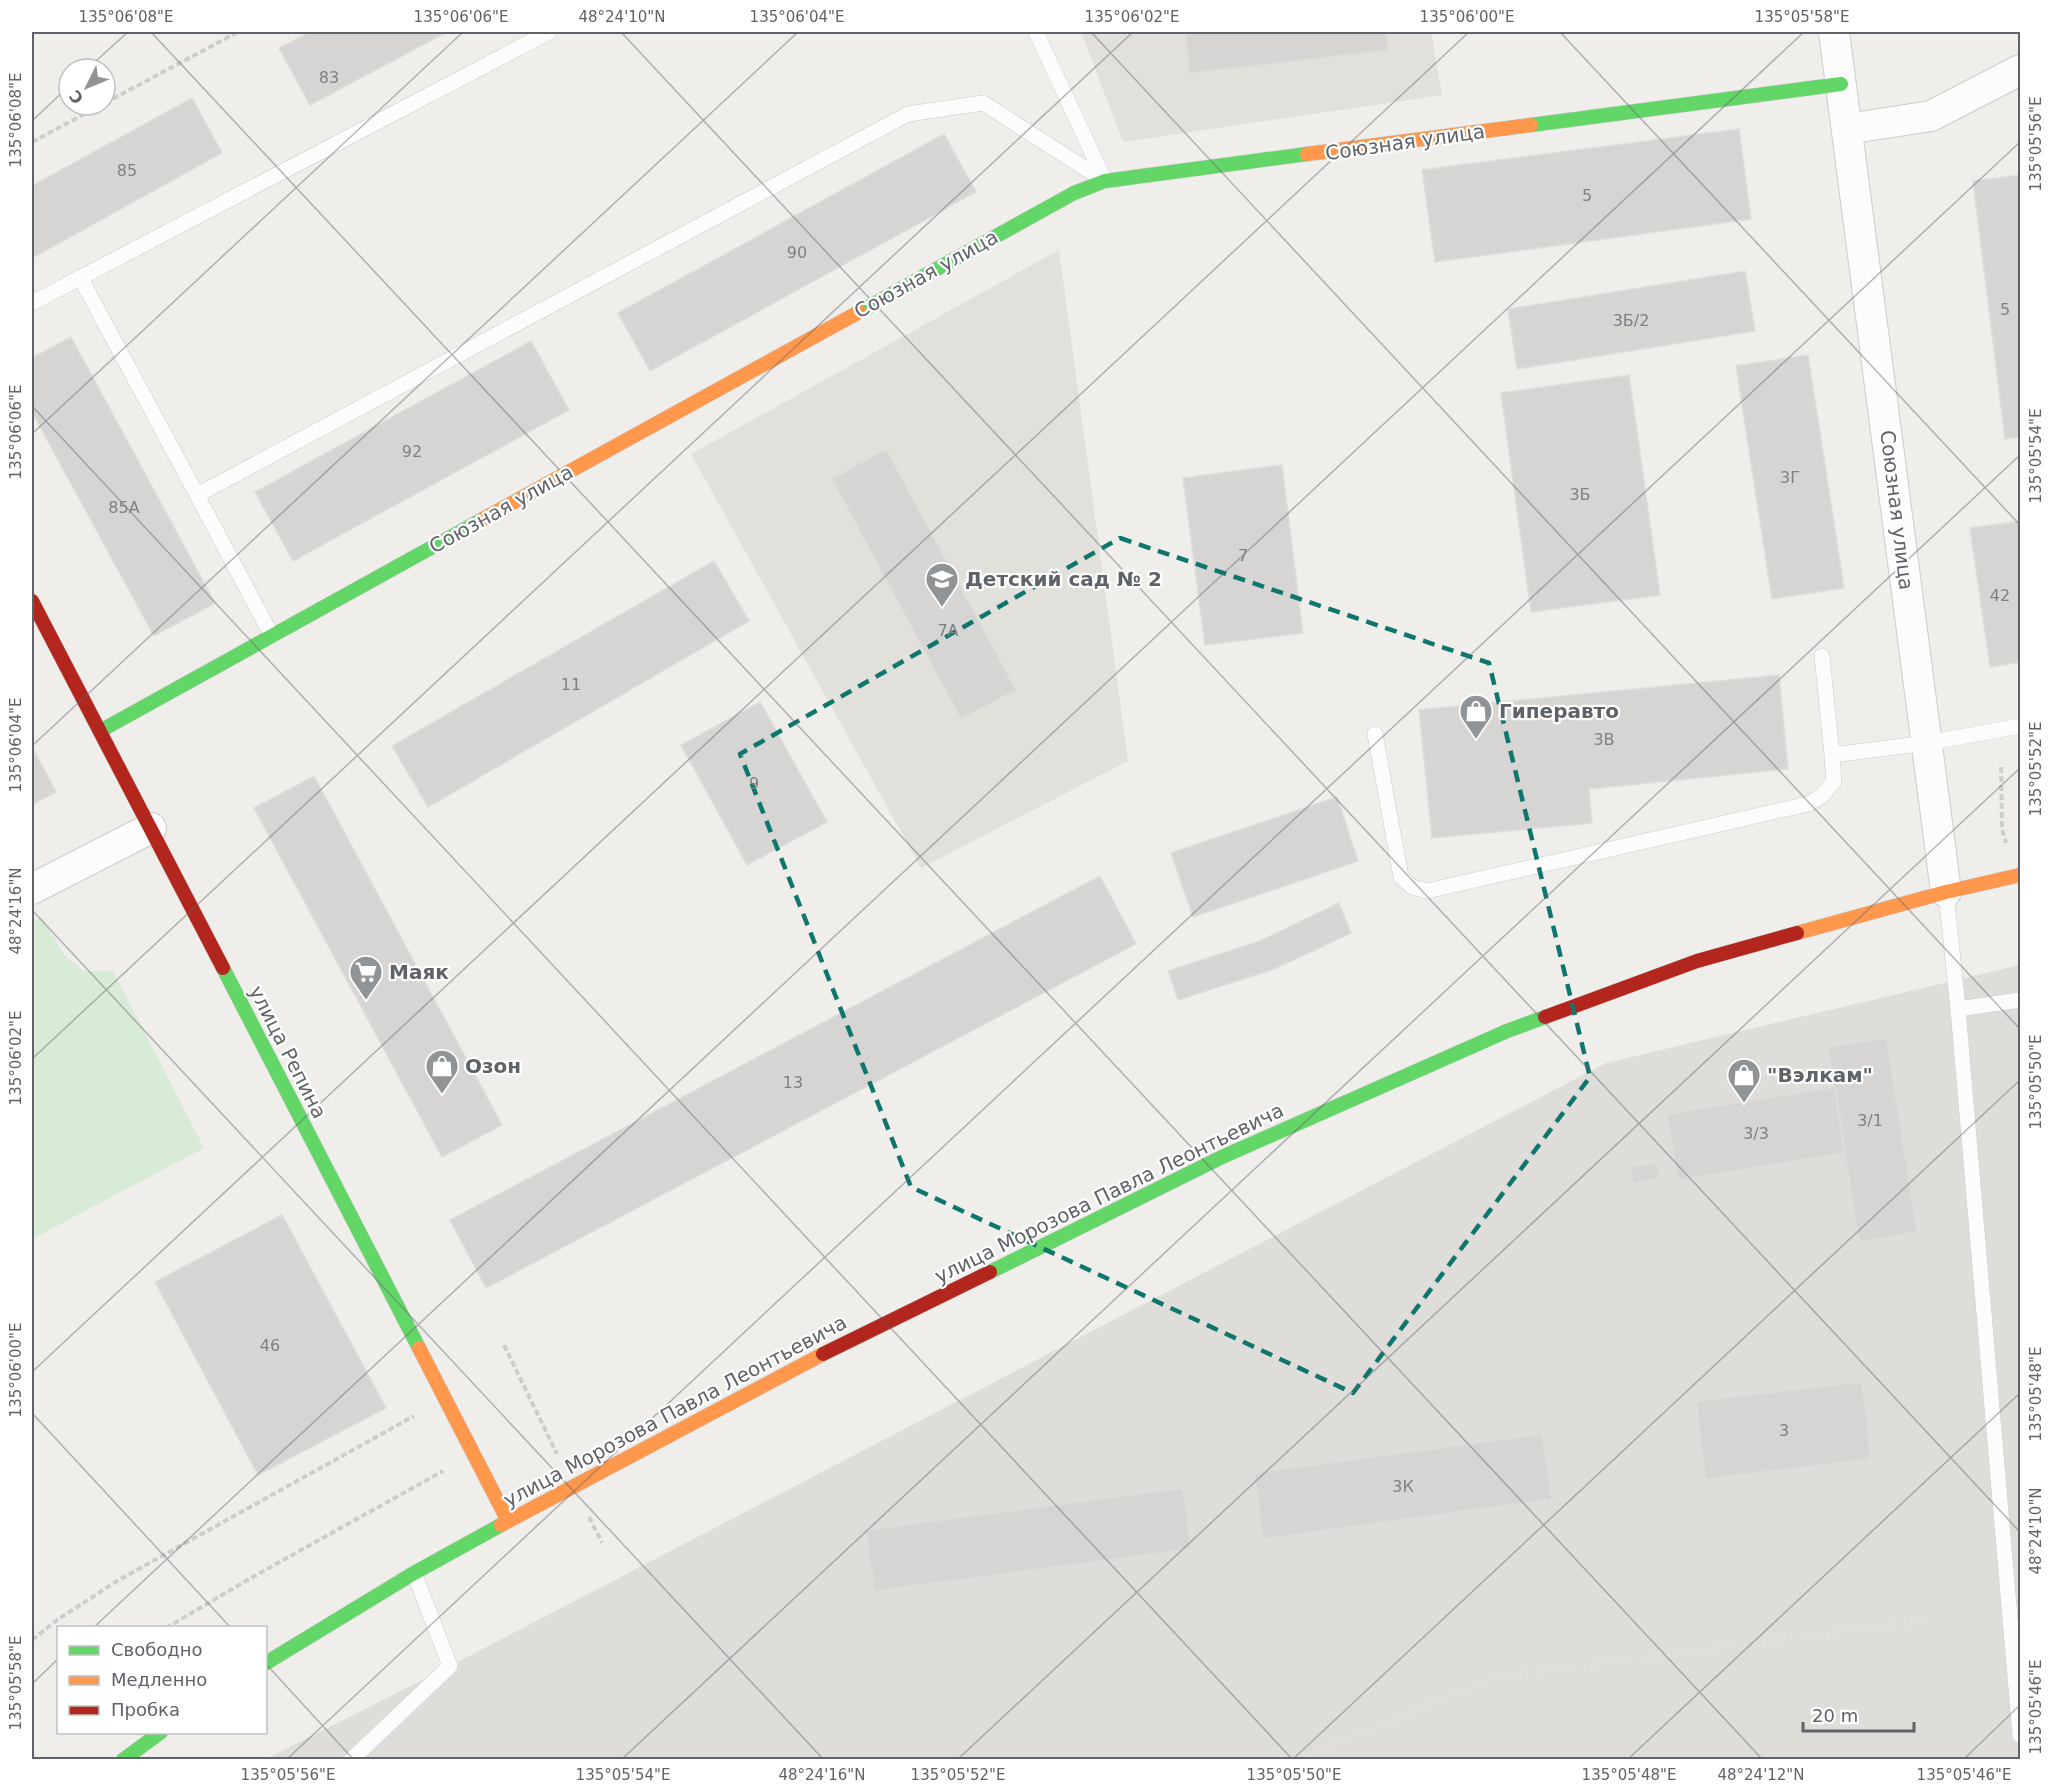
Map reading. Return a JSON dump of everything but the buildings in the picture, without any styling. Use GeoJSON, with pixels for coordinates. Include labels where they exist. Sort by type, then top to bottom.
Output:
{"type":"FeatureCollection","features":[{"type":"Feature","properties":{"kind":"street","name":"Союзная улица"},"geometry":{"type":"LineString","coordinates":[[1833,32],[1946,892]]}},
{"type":"Feature","properties":{"kind":"street"},"geometry":{"type":"LineString","coordinates":[[1847,129],[1931,116],[2020,70]]}},
{"type":"Feature","properties":{"kind":"street","name":"Союзная улица"},"geometry":{"type":"LineString","coordinates":[[100,731],[1074,193],[1105,182],[1841,84]]}},
{"type":"Feature","properties":{"kind":"street","name":"улица Репина"},"geometry":{"type":"LineString","coordinates":[[32,601],[508,1521]]}},
{"type":"Feature","properties":{"kind":"street"},"geometry":{"type":"LineString","coordinates":[[32,889],[151,828]]}},
{"type":"Feature","properties":{"kind":"street","name":"улица Морозова Павла Леонтьевича"},"geometry":{"type":"LineString","coordinates":[[267,1662],[414,1573],[572,1486],[819,1356],[1222,1157],[1506,1031],[1697,961],[1946,892],[2017,875]]}},
{"type":"Feature","properties":{"kind":"street"},"geometry":{"type":"LineString","coordinates":[[123,1760],[158,1734]]}},
{"type":"Feature","properties":{"kind":"lane"},"geometry":{"type":"LineString","coordinates":[[32,303],[549,32]]}},
{"type":"Feature","properties":{"kind":"lane"},"geometry":{"type":"LineString","coordinates":[[1036,32],[1105,182]]}},
{"type":"Feature","properties":{"kind":"lane"},"geometry":{"type":"LineString","coordinates":[[197,495],[908,114],[983,103],[1105,182]]}},
{"type":"Feature","properties":{"kind":"lane"},"geometry":{"type":"LineString","coordinates":[[80,277],[272,636]]}},
{"type":"Feature","properties":{"kind":"lane"},"geometry":{"type":"LineString","coordinates":[[1375,734],[1401,877],[1412,887],[1427,891],[1808,804],[1822,796],[1834,782],[1822,656]]}},
{"type":"Feature","properties":{"kind":"lane"},"geometry":{"type":"LineString","coordinates":[[1832,755],[1927,743],[2020,726]]}},
{"type":"Feature","properties":{"kind":"lane"},"geometry":{"type":"LineString","coordinates":[[1946,892],[2020,1735]]}},
{"type":"Feature","properties":{"kind":"lane"},"geometry":{"type":"LineString","coordinates":[[1958,1009],[2020,1000]]}},
{"type":"Feature","properties":{"kind":"lane"},"geometry":{"type":"LineString","coordinates":[[351,1760],[450,1666],[414,1573]]}},
{"type":"Feature","properties":{"kind":"path"},"geometry":{"type":"LineString","coordinates":[[117,97],[238,32]]}},
{"type":"Feature","properties":{"kind":"path"},"geometry":{"type":"LineString","coordinates":[[32,142],[79,117]]}},
{"type":"Feature","properties":{"kind":"path"},"geometry":{"type":"LineString","coordinates":[[2001,767],[2002,829],[2017,875]]}},
{"type":"Feature","properties":{"kind":"path"},"geometry":{"type":"LineString","coordinates":[[504,1345],[602,1543]]}},
{"type":"Feature","properties":{"kind":"path"},"geometry":{"type":"LineString","coordinates":[[32,1640],[57,1620],[117,1581],[444,1399]]}},
{"type":"Feature","properties":{"kind":"path"},"geometry":{"type":"LineString","coordinates":[[169,1626],[261,1572],[472,1455]]}},
{"type":"Feature","properties":{"kind":"highlighted area"},"geometry":{"type":"Polygon","coordinates":[[[1120,538],[1489,663],[1590,1077],[1353,1393],[911,1187],[740,754],[1120,538]]]}},
{"type":"Feature","properties":{"kind":"shaded area"},"geometry":{"type":"Polygon","coordinates":[[[1081,32],[1431,32],[1442,95],[1123,142],[1081,32]]]}},
{"type":"Feature","properties":{"kind":"shaded area","name":"Детский сад № 2"},"geometry":{"type":"Polygon","coordinates":[[[1059,250],[1128,761],[921,868],[691,454],[1059,250]]]}},
{"type":"Feature","properties":{"kind":"shaded area"},"geometry":{"type":"Polygon","coordinates":[[[2020,965],[2020,1759],[264,1760],[450,1666],[1606,1063],[2020,965]]]}},
{"type":"Feature","properties":{"kind":"green space"},"geometry":{"type":"Polygon","coordinates":[[[42,917],[64,955],[83,971],[113,971],[204,1148],[32,1239],[32,922],[42,917]]]}},
{"type":"Feature","properties":{"kind":"railway"},"geometry":{"type":"LineString","coordinates":[[1297,1760],[1494,1677],[1926,1621]]}},
{"type":"Feature","properties":{"kind":"traffic: fast"},"geometry":{"type":"LineString","coordinates":[[1531,125],[1841,84]]}},
{"type":"Feature","properties":{"kind":"traffic: fast"},"geometry":{"type":"LineString","coordinates":[[859,312],[1074,193],[1105,181],[1307,154]]}},
{"type":"Feature","properties":{"kind":"traffic: fast"},"geometry":{"type":"LineString","coordinates":[[100,731],[483,519]]}},
{"type":"Feature","properties":{"kind":"traffic: fast"},"geometry":{"type":"LineString","coordinates":[[223,968],[419,1348]]}},
{"type":"Feature","properties":{"kind":"traffic: fast"},"geometry":{"type":"LineString","coordinates":[[990,1272],[1222,1157],[1507,1031],[1545,1017]]}},
{"type":"Feature","properties":{"kind":"traffic: fast"},"geometry":{"type":"LineString","coordinates":[[267,1662],[414,1573],[501,1525]]}},
{"type":"Feature","properties":{"kind":"traffic: fast"},"geometry":{"type":"LineString","coordinates":[[123,1760],[158,1734]]}},
{"type":"Feature","properties":{"kind":"traffic: slow"},"geometry":{"type":"LineString","coordinates":[[1307,154],[1531,125]]}},
{"type":"Feature","properties":{"kind":"traffic: slow"},"geometry":{"type":"LineString","coordinates":[[483,519],[859,312]]}},
{"type":"Feature","properties":{"kind":"traffic: slow"},"geometry":{"type":"LineString","coordinates":[[1797,933],[1946,892],[2020,875]]}},
{"type":"Feature","properties":{"kind":"traffic: slow"},"geometry":{"type":"LineString","coordinates":[[419,1348],[508,1521]]}},
{"type":"Feature","properties":{"kind":"traffic: slow"},"geometry":{"type":"LineString","coordinates":[[501,1525],[823,1354]]}},
{"type":"Feature","properties":{"kind":"traffic: jam"},"geometry":{"type":"LineString","coordinates":[[32,601],[223,968]]}},
{"type":"Feature","properties":{"kind":"traffic: jam"},"geometry":{"type":"LineString","coordinates":[[1545,1017],[1697,961],[1797,933]]}},
{"type":"Feature","properties":{"kind":"traffic: jam"},"geometry":{"type":"LineString","coordinates":[[823,1354],[990,1272]]}},
{"type":"Feature","properties":{"kind":"place","name":"Детский сад № 2"},"geometry":{"type":"Point","coordinates":[942,608]}},
{"type":"Feature","properties":{"kind":"place","name":"Гиперавто"},"geometry":{"type":"Point","coordinates":[1476,740]}},
{"type":"Feature","properties":{"kind":"place","name":"Маяк"},"geometry":{"type":"Point","coordinates":[366,1001]}},
{"type":"Feature","properties":{"kind":"place","name":"Озон"},"geometry":{"type":"Point","coordinates":[442,1095]}},
{"type":"Feature","properties":{"kind":"place","name":"\"Вэлкам\""},"geometry":{"type":"Point","coordinates":[1744,1104]}}]}
